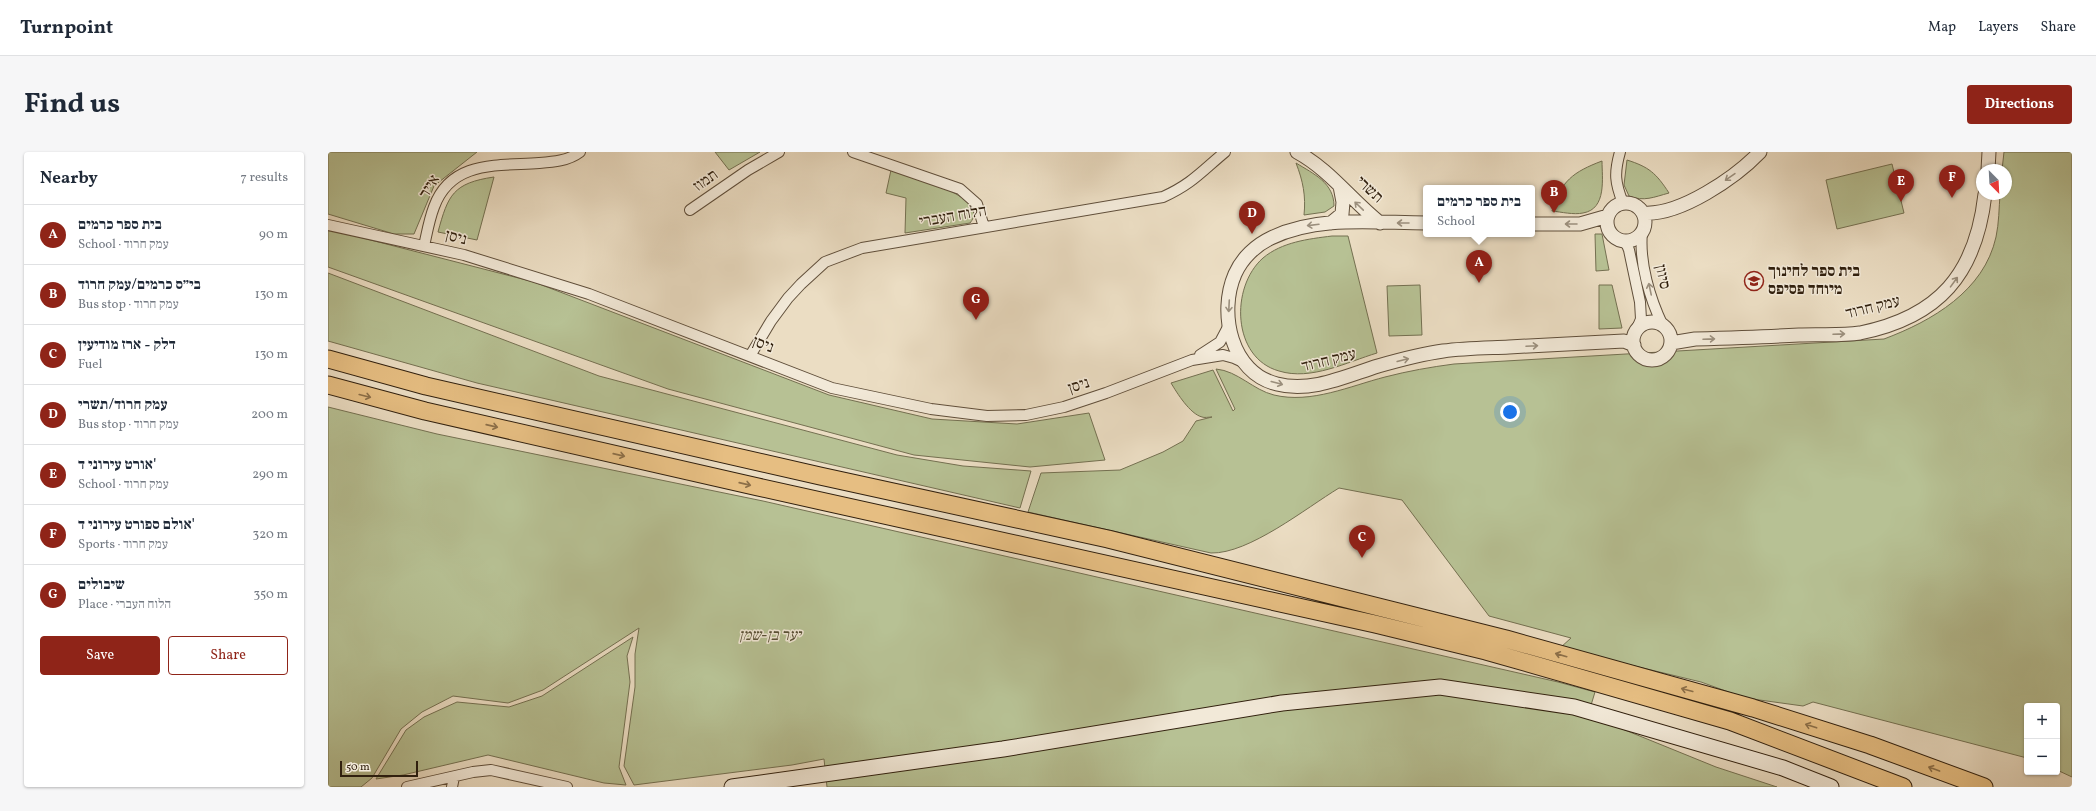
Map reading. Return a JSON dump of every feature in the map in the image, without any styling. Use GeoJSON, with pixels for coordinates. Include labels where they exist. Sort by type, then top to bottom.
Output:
{"type":"FeatureCollection","features":[{"type":"Feature","properties":{"kind":"highway"},"geometry":{"type":"LineString","coordinates":[[328,359],[433,388],[820,476],[1108,539],[1506,639],[1753,708],[1870,745],[1984,787]]}},
{"type":"Feature","properties":{"kind":"highway"},"geometry":{"type":"LineString","coordinates":[[328,385],[425,410],[758,487],[1375,624],[1478,650],[1730,721],[1903,787]]}},
{"type":"Feature","properties":{"kind":"main road"},"geometry":{"type":"LineString","coordinates":[[732,787],[1003,749],[1282,704],[1440,687],[1574,707],[1783,768],[1831,787]]}},
{"type":"Feature","properties":{"kind":"street","name":"אייר"},"geometry":{"type":"LineString","coordinates":[[424,246],[434,207],[441,191],[450,180],[466,171],[484,167],[561,160],[580,152]]}},
{"type":"Feature","properties":{"kind":"street","name":"תמוז"},"geometry":{"type":"LineString","coordinates":[[690,210],[748,170],[780,152]]}},
{"type":"Feature","properties":{"kind":"street"},"geometry":{"type":"LineString","coordinates":[[853,152],[960,190],[977,204],[984,226]]}},
{"type":"Feature","properties":{"kind":"street","name":"הלוח העברי"},"geometry":{"type":"LineString","coordinates":[[1202,173],[1213,152]]}},
{"type":"Feature","properties":{"kind":"street","name":"הלוח העברי"},"geometry":{"type":"LineString","coordinates":[[750,356],[788,298],[826,262],[862,248],[984,226],[1163,197],[1181,189],[1202,173],[1225,152]]}},
{"type":"Feature","properties":{"kind":"street","name":"תשרי"},"geometry":{"type":"LineString","coordinates":[[1297,152],[1321,167],[1362,209],[1380,223]]}},
{"type":"Feature","properties":{"kind":"street"},"geometry":{"type":"LineString","coordinates":[[1620,152],[1616,166],[1616,184],[1623,203]]}},
{"type":"Feature","properties":{"kind":"street"},"geometry":{"type":"LineString","coordinates":[[1640,209],[1645,220],[1642,232],[1633,239],[1621,240],[1610,233],[1608,227],[1608,216],[1612,210],[1623,203],[1634,205],[1640,209],[1644,213],[1652,214],[1666,211],[1697,198],[1739,171],[1760,152]]}},
{"type":"Feature","properties":{"kind":"street"},"geometry":{"type":"LineString","coordinates":[[1988,164],[1989,152]]}},
{"type":"Feature","properties":{"kind":"street"},"geometry":{"type":"LineString","coordinates":[[1331,223],[1342,214],[1343,202],[1340,186]]}},
{"type":"Feature","properties":{"kind":"street","name":"עמק חרוד"},"geometry":{"type":"LineString","coordinates":[[1671,343],[1695,339],[1858,333],[1892,324],[1917,314],[1945,294],[1962,270],[1977,234],[1984,200]]}},
{"type":"Feature","properties":{"kind":"street"},"geometry":{"type":"LineString","coordinates":[[1535,224],[1580,224],[1608,216]]}},
{"type":"Feature","properties":{"kind":"street","name":"עמק חרוד"},"geometry":{"type":"LineString","coordinates":[[1423,223],[1331,223],[1307,226],[1284,232],[1256,247],[1244,259],[1231,284],[1228,308],[1229,325],[1232,340],[1238,354],[1258,376],[1275,384],[1308,386],[1403,360],[1443,351],[1624,341],[1634,345]]}},
{"type":"Feature","properties":{"kind":"street","name":"ניסן"},"geometry":{"type":"LineString","coordinates":[[328,225],[464,255],[589,294],[832,388],[923,407],[987,416],[1026,415],[1064,407],[1106,393],[1192,360],[1220,342],[1229,325]]}},
{"type":"Feature","properties":{"kind":"street","name":"סיוון"},"geometry":{"type":"LineString","coordinates":[[1642,232],[1641,248],[1652,299],[1663,326]]}},
{"type":"Feature","properties":{"kind":"street","name":"סיוון"},"geometry":{"type":"LineString","coordinates":[[1621,240],[1627,245],[1629,250],[1640,302],[1641,319],[1636,331]]}},
{"type":"Feature","properties":{"kind":"street"},"geometry":{"type":"LineString","coordinates":[[1651,322],[1663,326],[1670,337],[1671,343],[1664,355],[1653,360],[1641,356],[1634,345],[1634,337],[1640,326],[1651,322]]}},
{"type":"Feature","properties":{"kind":"street","name":"ניסן"},"geometry":{"type":"LineString","coordinates":[[1192,360],[1223,355],[1245,363]]}},
{"type":"Feature","properties":{"kind":"street"},"geometry":{"type":"LineString","coordinates":[[407,787],[453,782],[491,770],[567,787]]}},
{"type":"Feature","properties":{"kind":"green space"},"geometry":{"type":"Polygon","coordinates":[[[328,152],[477,152],[434,186],[414,234],[394,234],[328,214],[328,152]]]}},
{"type":"Feature","properties":{"kind":"green space"},"geometry":{"type":"Polygon","coordinates":[[[715,152],[760,152],[729,170],[715,152]]]}},
{"type":"Feature","properties":{"kind":"green space"},"geometry":{"type":"Polygon","coordinates":[[[2004,152],[2072,152],[2072,777],[2060,771],[2060,703],[2024,703],[2024,757],[1813,702],[1803,706],[1745,698],[1701,682],[1560,648],[1571,638],[1489,616],[1402,500],[1339,488],[1294,518],[1259,538],[1242,546],[1226,551],[1211,553],[1028,512],[1041,473],[1120,470],[1163,452],[1183,441],[1196,421],[1212,417],[1203,417],[1193,412],[1184,403],[1171,383],[1213,370],[1233,411],[1235,409],[1216,369],[1231,373],[1266,393],[1288,397],[1302,397],[1330,393],[1402,373],[1454,364],[1884,339],[1920,323],[1954,302],[1980,273],[1990,256],[1996,237],[2000,200],[2012,200],[2012,164],[2003,164],[2004,152]]]}},
{"type":"Feature","properties":{"kind":"green space"},"geometry":{"type":"Polygon","coordinates":[[[1627,160],[1647,168],[1660,180],[1669,193],[1644,199],[1629,196],[1624,185],[1627,160]]]}},
{"type":"Feature","properties":{"kind":"green space"},"geometry":{"type":"Polygon","coordinates":[[[1602,161],[1602,192],[1596,206],[1591,210],[1579,214],[1552,211],[1560,192],[1570,179],[1583,169],[1602,161]]]}},
{"type":"Feature","properties":{"kind":"green space"},"geometry":{"type":"Polygon","coordinates":[[[1296,163],[1316,175],[1327,185],[1331,191],[1334,206],[1325,212],[1304,215],[1305,201],[1296,163]]]}},
{"type":"Feature","properties":{"kind":"green space"},"geometry":{"type":"Polygon","coordinates":[[[1892,164],[1904,213],[1837,229],[1826,180],[1892,164]]]}},
{"type":"Feature","properties":{"kind":"green space"},"geometry":{"type":"Polygon","coordinates":[[[891,170],[929,182],[959,196],[970,204],[974,213],[970,223],[905,233],[906,198],[886,193],[891,170]]]}},
{"type":"Feature","properties":{"kind":"green space"},"geometry":{"type":"Polygon","coordinates":[[[494,177],[477,240],[438,232],[445,209],[454,193],[469,183],[494,177]]]}},
{"type":"Feature","properties":{"kind":"green space"},"geometry":{"type":"Polygon","coordinates":[[[328,229],[534,282],[829,395],[932,419],[1017,424],[1089,413],[1105,460],[1030,467],[914,455],[668,389],[328,267],[328,229]]]}},
{"type":"Feature","properties":{"kind":"green space"},"geometry":{"type":"Polygon","coordinates":[[[1595,234],[1602,234],[1609,270],[1596,271],[1595,234]]]}},
{"type":"Feature","properties":{"kind":"green space"},"geometry":{"type":"Polygon","coordinates":[[[1348,236],[1377,353],[1329,369],[1304,374],[1279,371],[1263,364],[1252,352],[1245,337],[1241,320],[1241,303],[1245,286],[1252,271],[1263,258],[1278,248],[1314,238],[1348,236]]]}},
{"type":"Feature","properties":{"kind":"green space"},"geometry":{"type":"Polygon","coordinates":[[[328,273],[599,376],[897,455],[963,466],[1031,471],[1020,508],[477,383],[328,341],[328,273]]]}},
{"type":"Feature","properties":{"kind":"green space"},"geometry":{"type":"Polygon","coordinates":[[[1420,285],[1422,335],[1389,336],[1387,286],[1420,285]]]}},
{"type":"Feature","properties":{"kind":"green space"},"geometry":{"type":"Polygon","coordinates":[[[1599,285],[1612,285],[1622,328],[1599,329],[1599,285]]]}},
{"type":"Feature","properties":{"kind":"green space","name":"יער בן-שמן"},"geometry":{"type":"Polygon","coordinates":[[[328,407],[437,434],[763,501],[1558,682],[1595,692],[1588,715],[1716,767],[1777,787],[827,787],[824,759],[792,765],[634,785],[624,766],[635,687],[635,654],[639,628],[543,690],[508,703],[453,696],[422,712],[401,729],[372,778],[361,787],[328,787],[328,407]]]}},
{"type":"Feature","properties":{"kind":"green space"},"geometry":{"type":"Polygon","coordinates":[[[633,637],[627,656],[630,682],[619,767],[626,785],[604,783],[488,755],[403,775],[376,779],[406,730],[424,717],[457,702],[509,707],[542,696],[633,637]]]}},
{"type":"Feature","properties":{"kind":"place","name":"אולם ספורט עירוני ד'"},"geometry":{"type":"Point","coordinates":[1952,198]}},
{"type":"Feature","properties":{"kind":"place","name":"אורט עירוני ד'"},"geometry":{"type":"Point","coordinates":[1901,202]}},
{"type":"Feature","properties":{"kind":"place","name":"בי״ס כרמים/עמק חרוד"},"geometry":{"type":"Point","coordinates":[1554,213]}},
{"type":"Feature","properties":{"kind":"place","name":"עמק חרוד/תשרי"},"geometry":{"type":"Point","coordinates":[1252,234]}},
{"type":"Feature","properties":{"kind":"place","name":"בית ספר לחינוך מיוחד פסיפס"},"geometry":{"type":"Point","coordinates":[1754,281]}},
{"type":"Feature","properties":{"kind":"place","name":"בית ספר כרמים"},"geometry":{"type":"Point","coordinates":[1479,283]}},
{"type":"Feature","properties":{"kind":"place","name":"שיבולים"},"geometry":{"type":"Point","coordinates":[976,320]}},
{"type":"Feature","properties":{"kind":"place","name":"דלק - ארז מודיעין"},"geometry":{"type":"Point","coordinates":[1362,558]}}]}
